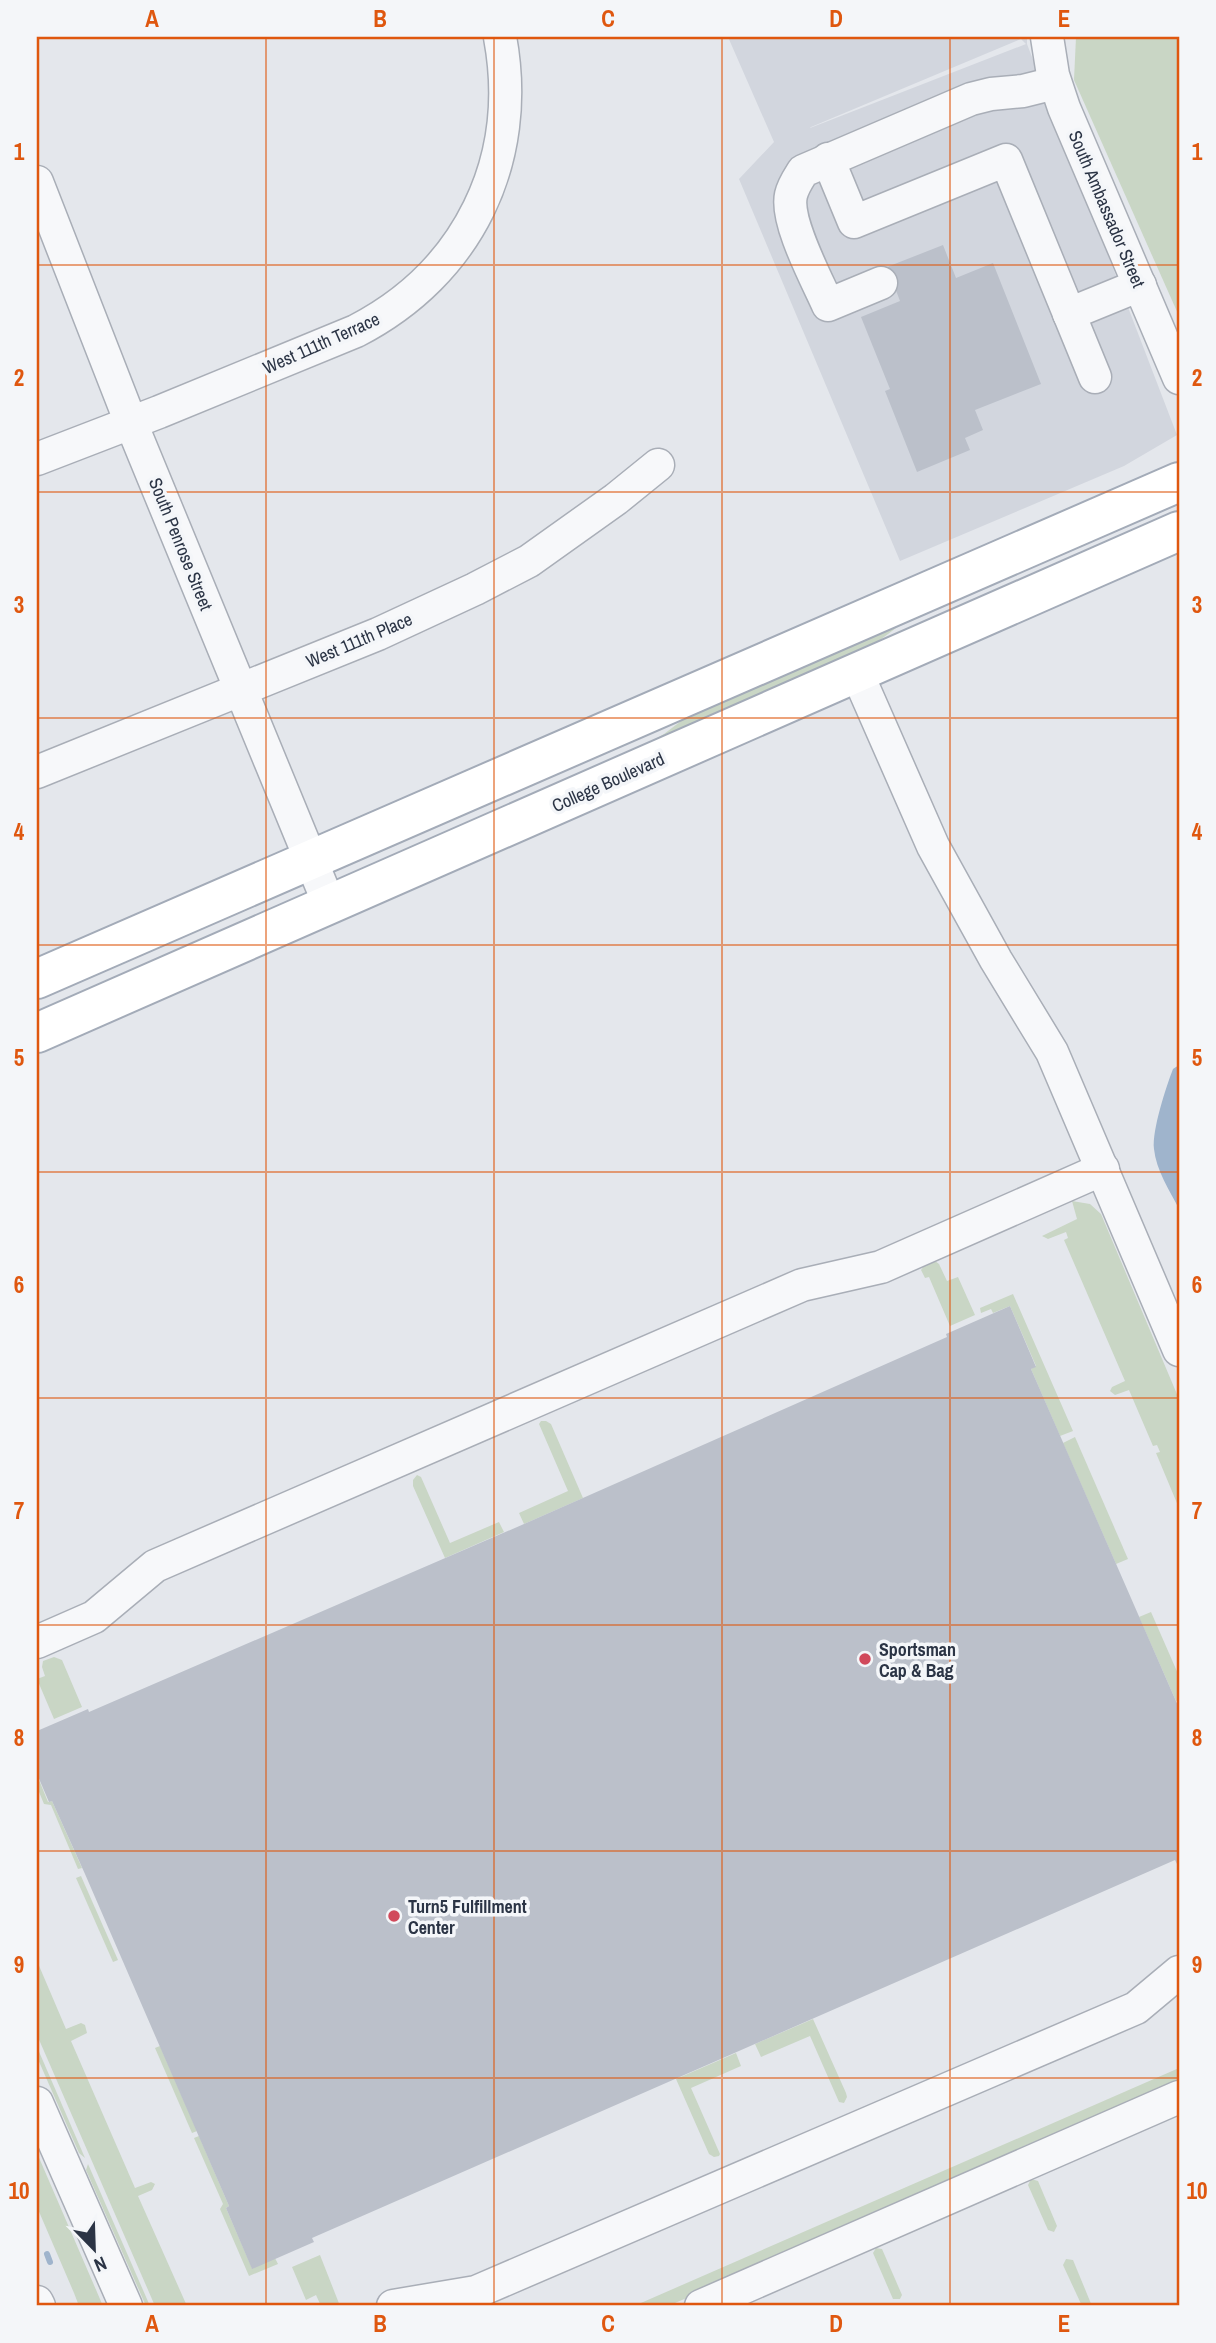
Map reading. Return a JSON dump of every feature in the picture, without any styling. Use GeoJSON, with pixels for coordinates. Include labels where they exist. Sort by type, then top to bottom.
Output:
{"type":"FeatureCollection","features":[{"type":"Feature","properties":{"kind":"main road"},"geometry":{"type":"LineString","coordinates":[[37,979],[1179,482]]}},
{"type":"Feature","properties":{"kind":"main road","name":"College Boulevard"},"geometry":{"type":"LineString","coordinates":[[37,1033],[1179,531]]}},
{"type":"Feature","properties":{"kind":"street","name":"West 111th Terrace"},"geometry":{"type":"LineString","coordinates":[[37,459],[356,331],[377,321],[432,276],[462,240],[489,185],[498,158],[506,111],[506,81],[500,37]]}},
{"type":"Feature","properties":{"kind":"street","name":"South Ambassador Street"},"geometry":{"type":"LineString","coordinates":[[1047,37],[1055,83],[1179,378]]}},
{"type":"Feature","properties":{"kind":"street"},"geometry":{"type":"LineString","coordinates":[[881,283],[828,305],[793,222],[790,198],[795,182],[803,171],[971,99],[1055,83]]}},
{"type":"Feature","properties":{"kind":"street"},"geometry":{"type":"LineString","coordinates":[[828,159],[854,222],[1006,160],[1095,377]]}},
{"type":"Feature","properties":{"kind":"street","name":"South Penrose Street"},"geometry":{"type":"LineString","coordinates":[[37,182],[131,423],[329,904]]}},
{"type":"Feature","properties":{"kind":"street"},"geometry":{"type":"LineString","coordinates":[[1069,314],[1140,285]]}},
{"type":"Feature","properties":{"kind":"street","name":"West 111th Place"},"geometry":{"type":"LineString","coordinates":[[37,772],[378,634],[529,561],[658,465]]}},
{"type":"Feature","properties":{"kind":"street"},"geometry":{"type":"LineString","coordinates":[[856,673],[933,846],[996,960],[1052,1052],[1179,1350]]}},
{"type":"Feature","properties":{"kind":"street"},"geometry":{"type":"LineString","coordinates":[[37,1642],[94,1617],[155,1566],[802,1285],[881,1267],[1103,1169]]}},
{"type":"Feature","properties":{"kind":"street"},"geometry":{"type":"LineString","coordinates":[[393,2306],[476,2292],[489,2287],[1136,2008],[1179,1972]]}},
{"type":"Feature","properties":{"kind":"street"},"geometry":{"type":"LineString","coordinates":[[701,2306],[1179,2098]]}},
{"type":"Feature","properties":{"kind":"street"},"geometry":{"type":"LineString","coordinates":[[37,2103],[126,2306]]}},
{"type":"Feature","properties":{"kind":"shaded area"},"geometry":{"type":"Polygon","coordinates":[[[728,37],[1027,37],[1027,44],[1177,435],[1124,466],[900,561],[739,179],[774,142],[728,37]],[[1021,39],[810,128],[1026,44],[1021,39]]]}},
{"type":"Feature","properties":{"kind":"green space"},"geometry":{"type":"Polygon","coordinates":[[[1076,37],[1179,37],[1179,316],[1074,80],[1076,37]]]}},
{"type":"Feature","properties":{"kind":"green space"},"geometry":{"type":"Polygon","coordinates":[[[912,616],[868,649],[635,751],[664,734],[697,709],[912,616]]]}},
{"type":"Feature","properties":{"kind":"green space"},"geometry":{"type":"Polygon","coordinates":[[[1072,1201],[1090,1204],[1101,1214],[1179,1399],[1179,1508],[1156,1453],[1160,1452],[1157,1445],[1153,1446],[1129,1390],[1115,1395],[1110,1391],[1112,1387],[1125,1381],[1064,1240],[1068,1238],[1066,1232],[1048,1239],[1042,1236],[1077,1219],[1072,1201]]]}},
{"type":"Feature","properties":{"kind":"green space"},"geometry":{"type":"Polygon","coordinates":[[[935,1261],[947,1281],[958,1277],[975,1315],[950,1326],[929,1277],[925,1278],[921,1270],[935,1261]]]}},
{"type":"Feature","properties":{"kind":"green space"},"geometry":{"type":"Polygon","coordinates":[[[1013,1294],[1073,1431],[1060,1436],[1031,1369],[1036,1366],[1010,1306],[993,1313],[991,1309],[981,1313],[980,1308],[1013,1294]]]}},
{"type":"Feature","properties":{"kind":"green space"},"geometry":{"type":"Polygon","coordinates":[[[541,1421],[551,1424],[583,1498],[524,1524],[519,1513],[568,1491],[539,1424],[541,1421]]]}},
{"type":"Feature","properties":{"kind":"green space"},"geometry":{"type":"Polygon","coordinates":[[[1075,1437],[1128,1559],[1116,1564],[1063,1443],[1075,1437]]]}},
{"type":"Feature","properties":{"kind":"green space"},"geometry":{"type":"Polygon","coordinates":[[[417,1475],[421,1477],[450,1543],[499,1522],[504,1532],[445,1558],[413,1486],[417,1475]]]}},
{"type":"Feature","properties":{"kind":"green space"},"geometry":{"type":"Polygon","coordinates":[[[1151,1612],[1179,1676],[1179,1700],[1176,1701],[1139,1617],[1151,1612]]]}},
{"type":"Feature","properties":{"kind":"green space"},"geometry":{"type":"Polygon","coordinates":[[[54,1657],[62,1660],[82,1707],[54,1719],[37,1679],[45,1676],[43,1661],[54,1657]]]}},
{"type":"Feature","properties":{"kind":"green space"},"geometry":{"type":"Polygon","coordinates":[[[37,1775],[48,1802],[52,1801],[82,1868],[78,1869],[51,1805],[44,1804],[37,1787],[37,1775]]]}},
{"type":"Feature","properties":{"kind":"green space"},"geometry":{"type":"Polygon","coordinates":[[[81,1876],[118,1960],[113,1962],[76,1878],[81,1876]]]}},
{"type":"Feature","properties":{"kind":"green space"},"geometry":{"type":"Polygon","coordinates":[[[37,1961],[66,2029],[81,2023],[85,2025],[87,2033],[71,2041],[135,2188],[151,2182],[155,2184],[152,2190],[138,2196],[187,2306],[155,2306],[37,2035],[37,1961]]]}},
{"type":"Feature","properties":{"kind":"green space"},"geometry":{"type":"Polygon","coordinates":[[[813,2019],[846,2093],[844,2103],[839,2102],[810,2036],[761,2057],[755,2044],[813,2019]]]}},
{"type":"Feature","properties":{"kind":"green space"},"geometry":{"type":"Polygon","coordinates":[[[160,2046],[197,2131],[192,2133],[155,2048],[160,2046]]]}},
{"type":"Feature","properties":{"kind":"green space"},"geometry":{"type":"Polygon","coordinates":[[[37,2047],[85,2158],[79,2153],[37,2057],[37,2047]]]}},
{"type":"Feature","properties":{"kind":"green space"},"geometry":{"type":"Polygon","coordinates":[[[736,2053],[741,2066],[691,2088],[720,2154],[714,2157],[709,2154],[676,2079],[736,2053]]]}},
{"type":"Feature","properties":{"kind":"green space"},"geometry":{"type":"Polygon","coordinates":[[[1179,2068],[1179,2083],[1031,2148],[1029,2144],[1024,2146],[1025,2150],[723,2282],[721,2279],[716,2282],[717,2285],[668,2306],[634,2306],[1179,2068]]]}},
{"type":"Feature","properties":{"kind":"green space"},"geometry":{"type":"Polygon","coordinates":[[[199,2136],[252,2268],[275,2258],[278,2264],[249,2276],[220,2209],[223,2204],[194,2138],[199,2136]]]}},
{"type":"Feature","properties":{"kind":"green space"},"geometry":{"type":"Polygon","coordinates":[[[37,2153],[103,2306],[79,2306],[37,2207],[37,2153]]]}},
{"type":"Feature","properties":{"kind":"green space"},"geometry":{"type":"Polygon","coordinates":[[[88,2164],[150,2306],[146,2306],[86,2170],[88,2164]]]}},
{"type":"Feature","properties":{"kind":"green space"},"geometry":{"type":"Polygon","coordinates":[[[1031,2179],[1038,2181],[1057,2226],[1054,2232],[1048,2230],[1028,2185],[1031,2179]]]}},
{"type":"Feature","properties":{"kind":"green space"},"geometry":{"type":"Polygon","coordinates":[[[876,2248],[882,2249],[902,2295],[900,2299],[893,2299],[873,2253],[876,2248]]]}},
{"type":"Feature","properties":{"kind":"green space"},"geometry":{"type":"Polygon","coordinates":[[[320,2255],[340,2306],[321,2306],[316,2295],[306,2300],[292,2267],[320,2255]]]}},
{"type":"Feature","properties":{"kind":"green space"},"geometry":{"type":"Polygon","coordinates":[[[1066,2259],[1073,2260],[1092,2306],[1082,2306],[1063,2265],[1066,2259]]]}},
{"type":"Feature","properties":{"kind":"water"},"geometry":{"type":"Polygon","coordinates":[[[1179,1065],[1179,1209],[1157,1165],[1154,1141],[1167,1086],[1173,1069],[1179,1065]]]}},
{"type":"Feature","properties":{"kind":"building"},"geometry":{"type":"Polygon","coordinates":[[[943,245],[956,278],[993,263],[1041,384],[975,410],[983,430],[965,438],[970,450],[917,472],[885,391],[890,389],[861,317],[900,301],[887,267],[943,245]]]}},
{"type":"Feature","properties":{"kind":"building"},"geometry":{"type":"Polygon","coordinates":[[[1010,1306],[1036,1367],[1031,1369],[1179,1708],[1179,1863],[1175,1860],[312,2238],[314,2242],[252,2269],[226,2208],[229,2206],[85,1874],[37,1774],[37,1731],[88,1709],[89,1712],[524,1524],[947,1337],[946,1334],[1010,1306]]]}},
{"type":"Feature","properties":{"kind":"waterway"},"geometry":{"type":"LineString","coordinates":[[47,2254],[50,2262]]}},
{"type":"Feature","properties":{"kind":"place","name":"Sportsman Cap & Bag"},"geometry":{"type":"Point","coordinates":[865,1659]}},
{"type":"Feature","properties":{"kind":"place","name":"Turn5 Fulfillment Center"},"geometry":{"type":"Point","coordinates":[394,1916]}}]}
